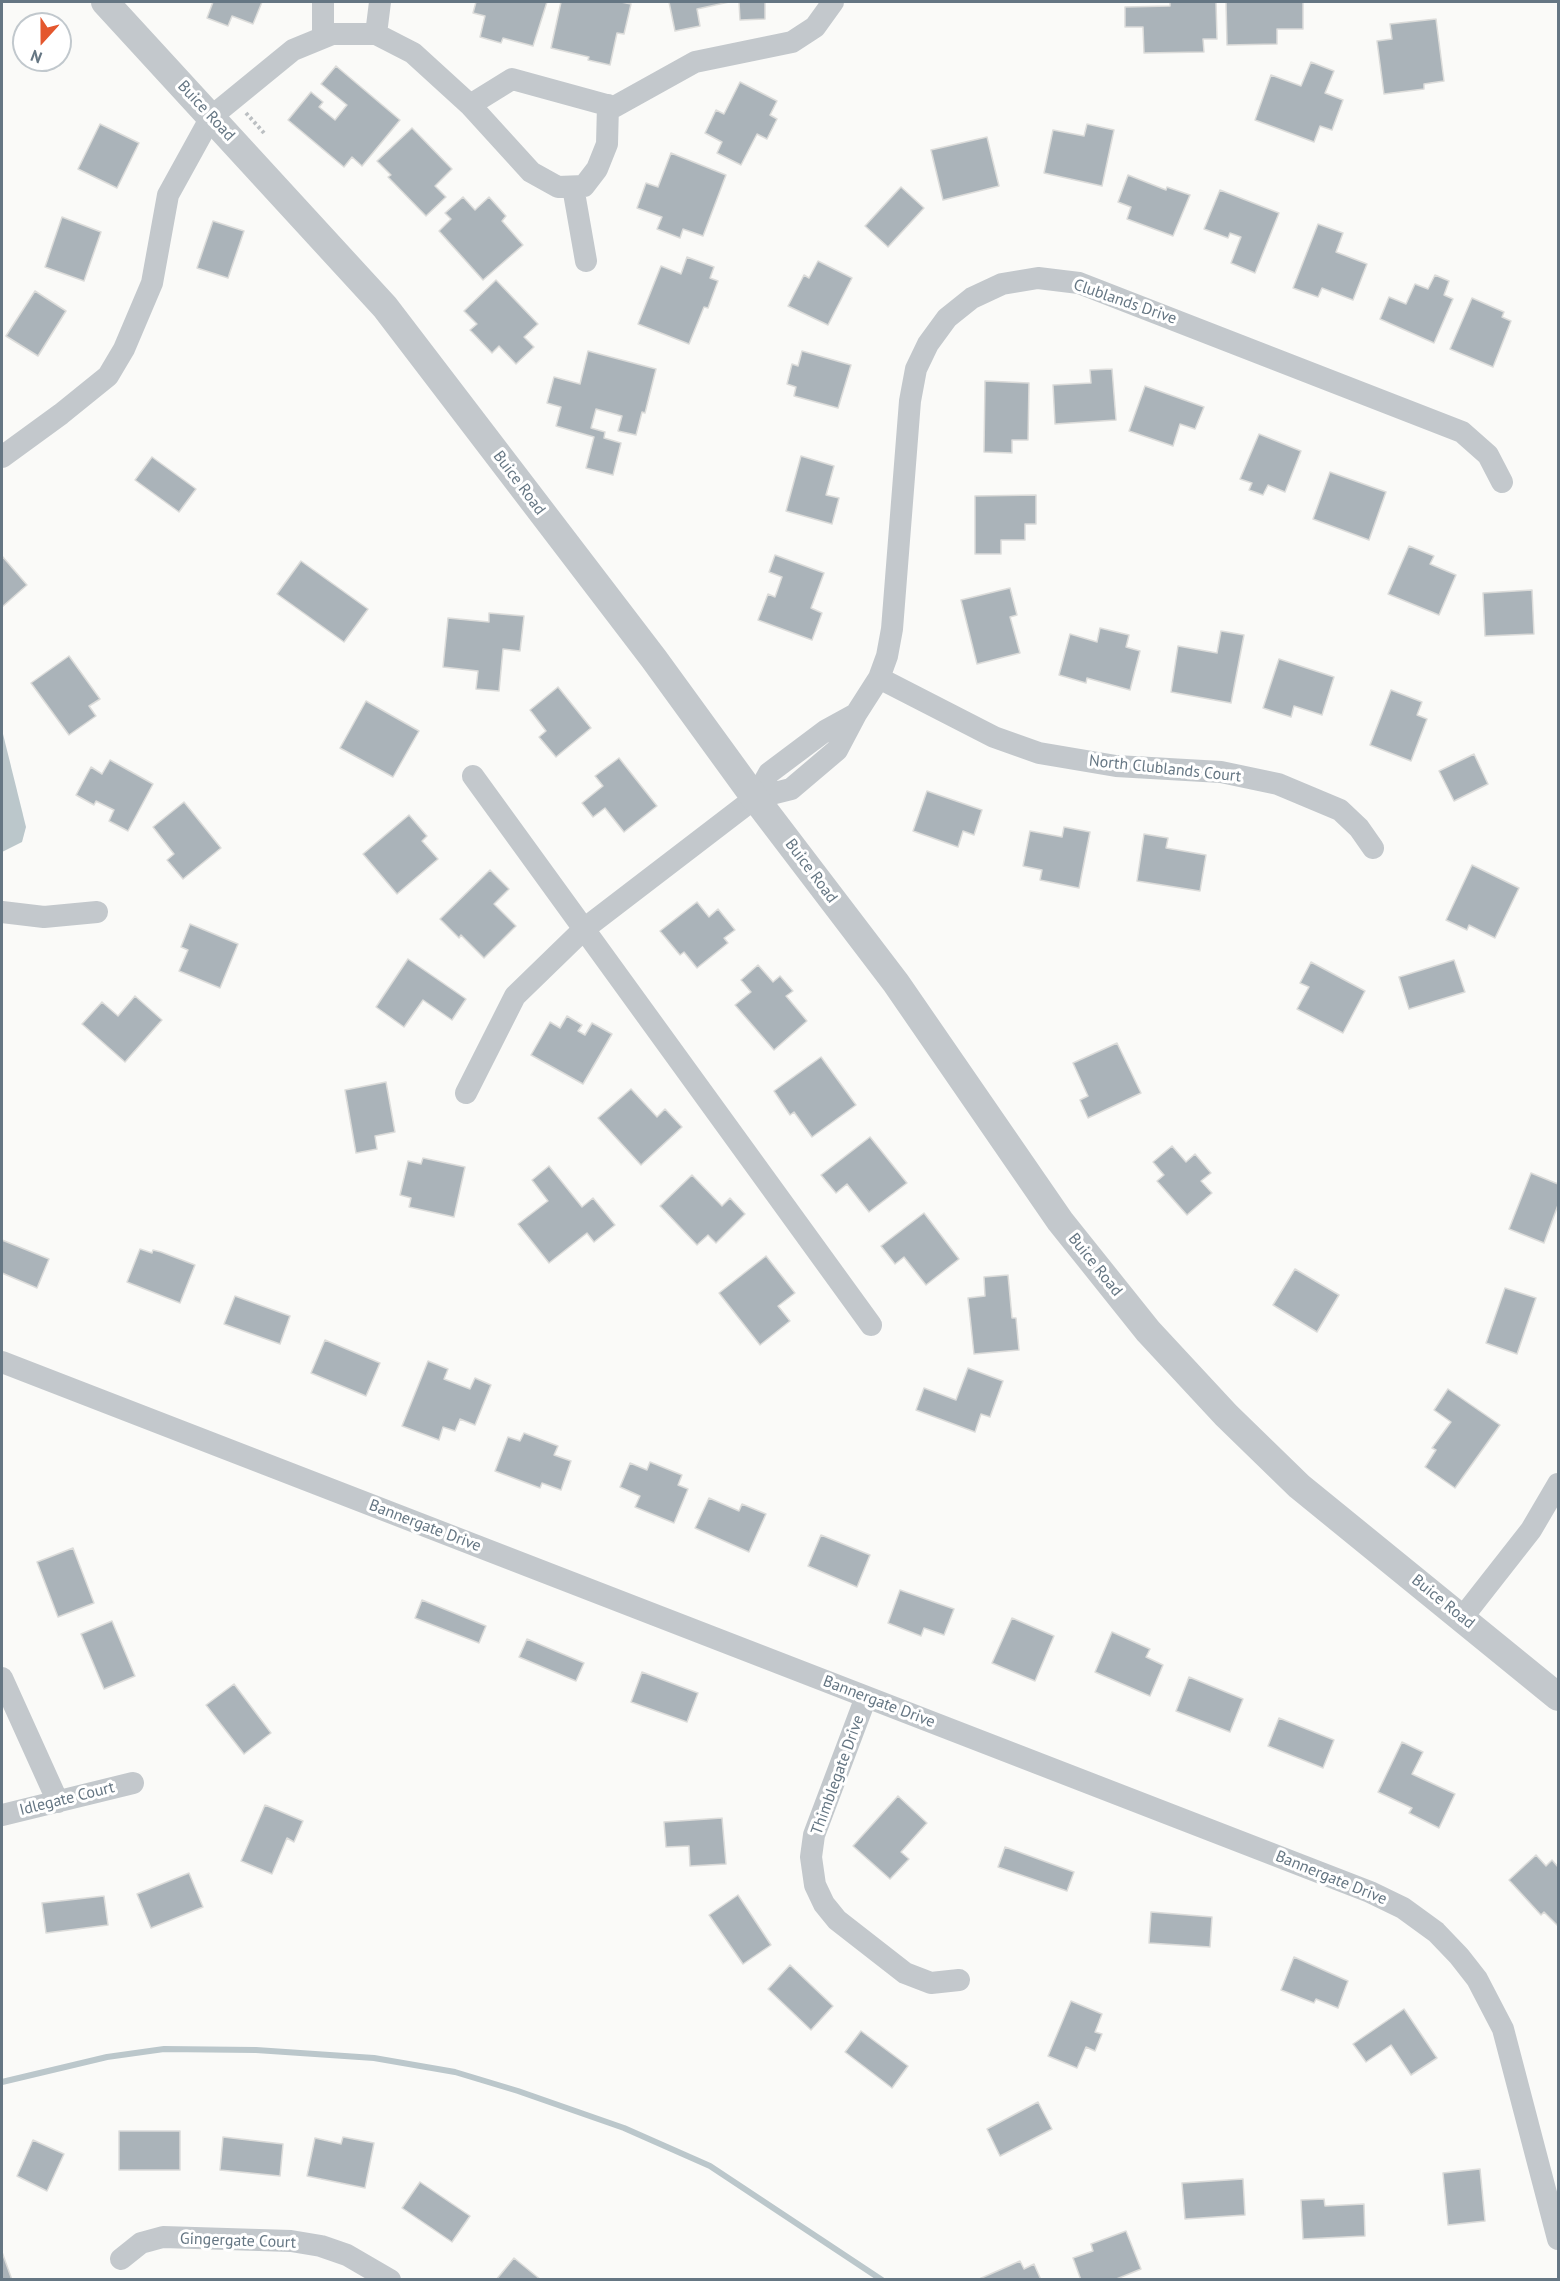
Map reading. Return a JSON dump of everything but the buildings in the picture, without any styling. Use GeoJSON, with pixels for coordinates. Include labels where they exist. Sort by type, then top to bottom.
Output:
{"type":"FeatureCollection","features":[{"type":"Feature","properties":{"kind":"street","name":"Buice Road"},"geometry":{"type":"LineString","coordinates":[[105,2],[385,307],[896,983],[1060,1221],[1148,1331],[1226,1415],[1299,1486],[1558,1697]]}},
{"type":"Feature","properties":{"kind":"street"},"geometry":{"type":"LineString","coordinates":[[323,2],[323,37]]}},
{"type":"Feature","properties":{"kind":"street"},"geometry":{"type":"LineString","coordinates":[[376,34],[380,2]]}},
{"type":"Feature","properties":{"kind":"street"},"geometry":{"type":"LineString","coordinates":[[471,105],[512,79],[614,107],[695,62],[792,42],[815,27],[833,2]]}},
{"type":"Feature","properties":{"kind":"street"},"geometry":{"type":"LineString","coordinates":[[2,458],[108,376],[124,349],[152,283],[168,195],[211,117],[293,50],[332,34],[376,34],[413,53],[471,105],[531,172],[558,187],[584,186],[597,168],[607,144],[608,105]]}},
{"type":"Feature","properties":{"kind":"street"},"geometry":{"type":"LineString","coordinates":[[573,187],[586,261]]}},
{"type":"Feature","properties":{"kind":"street","name":"Clublands Drive"},"geometry":{"type":"LineString","coordinates":[[755,798],[769,773],[825,731],[856,714],[879,678],[887,656],[892,629],[910,401],[916,369],[928,344],[948,318],[972,298],[1002,284],[1038,278],[1079,283],[1462,432],[1488,455],[1502,482]]}},
{"type":"Feature","properties":{"kind":"street","name":"North Clublands Court"},"geometry":{"type":"LineString","coordinates":[[879,678],[994,737],[1039,753],[1116,766],[1221,772],[1278,784],[1340,810],[1359,828],[1373,848]]}},
{"type":"Feature","properties":{"kind":"street"},"geometry":{"type":"LineString","coordinates":[[473,776],[872,1325]]}},
{"type":"Feature","properties":{"kind":"street"},"geometry":{"type":"LineString","coordinates":[[466,1093],[514,996],[584,929],[755,798]]}},
{"type":"Feature","properties":{"kind":"street"},"geometry":{"type":"LineString","coordinates":[[2,912],[44,917],[97,912]]}},
{"type":"Feature","properties":{"kind":"street","name":"Bannergate Drive"},"geometry":{"type":"LineString","coordinates":[[2,1362],[1370,1892],[1403,1908],[1436,1932],[1459,1956],[1477,1979],[1503,2030],[1558,2239]]}},
{"type":"Feature","properties":{"kind":"street"},"geometry":{"type":"LineString","coordinates":[[1462,1618],[1531,1530],[1558,1484]]}},
{"type":"Feature","properties":{"kind":"street"},"geometry":{"type":"LineString","coordinates":[[2,1678],[58,1802]]}},
{"type":"Feature","properties":{"kind":"street","name":"Thimblegate Drive"},"geometry":{"type":"LineString","coordinates":[[866,1697],[814,1835],[811,1857],[815,1885],[824,1904],[837,1920],[904,1973],[931,1983],[959,1980]]}},
{"type":"Feature","properties":{"kind":"street","name":"Idlegate Court"},"geometry":{"type":"LineString","coordinates":[[2,1815],[133,1783]]}},
{"type":"Feature","properties":{"kind":"street","name":"Gingergate Court"},"geometry":{"type":"LineString","coordinates":[[121,2259],[141,2243],[163,2237],[291,2241],[321,2246],[347,2255],[390,2280]]}},
{"type":"Feature","properties":{"kind":"shaded area"},"geometry":{"type":"Polygon","coordinates":[[[2,730],[26,827],[22,842],[2,852],[2,730]]]}},
{"type":"Feature","properties":{"kind":"waterway"},"geometry":{"type":"LineString","coordinates":[[2,2082],[107,2057],[164,2049],[256,2050],[374,2058],[455,2072],[624,2128],[710,2166],[882,2280]]}}]}
